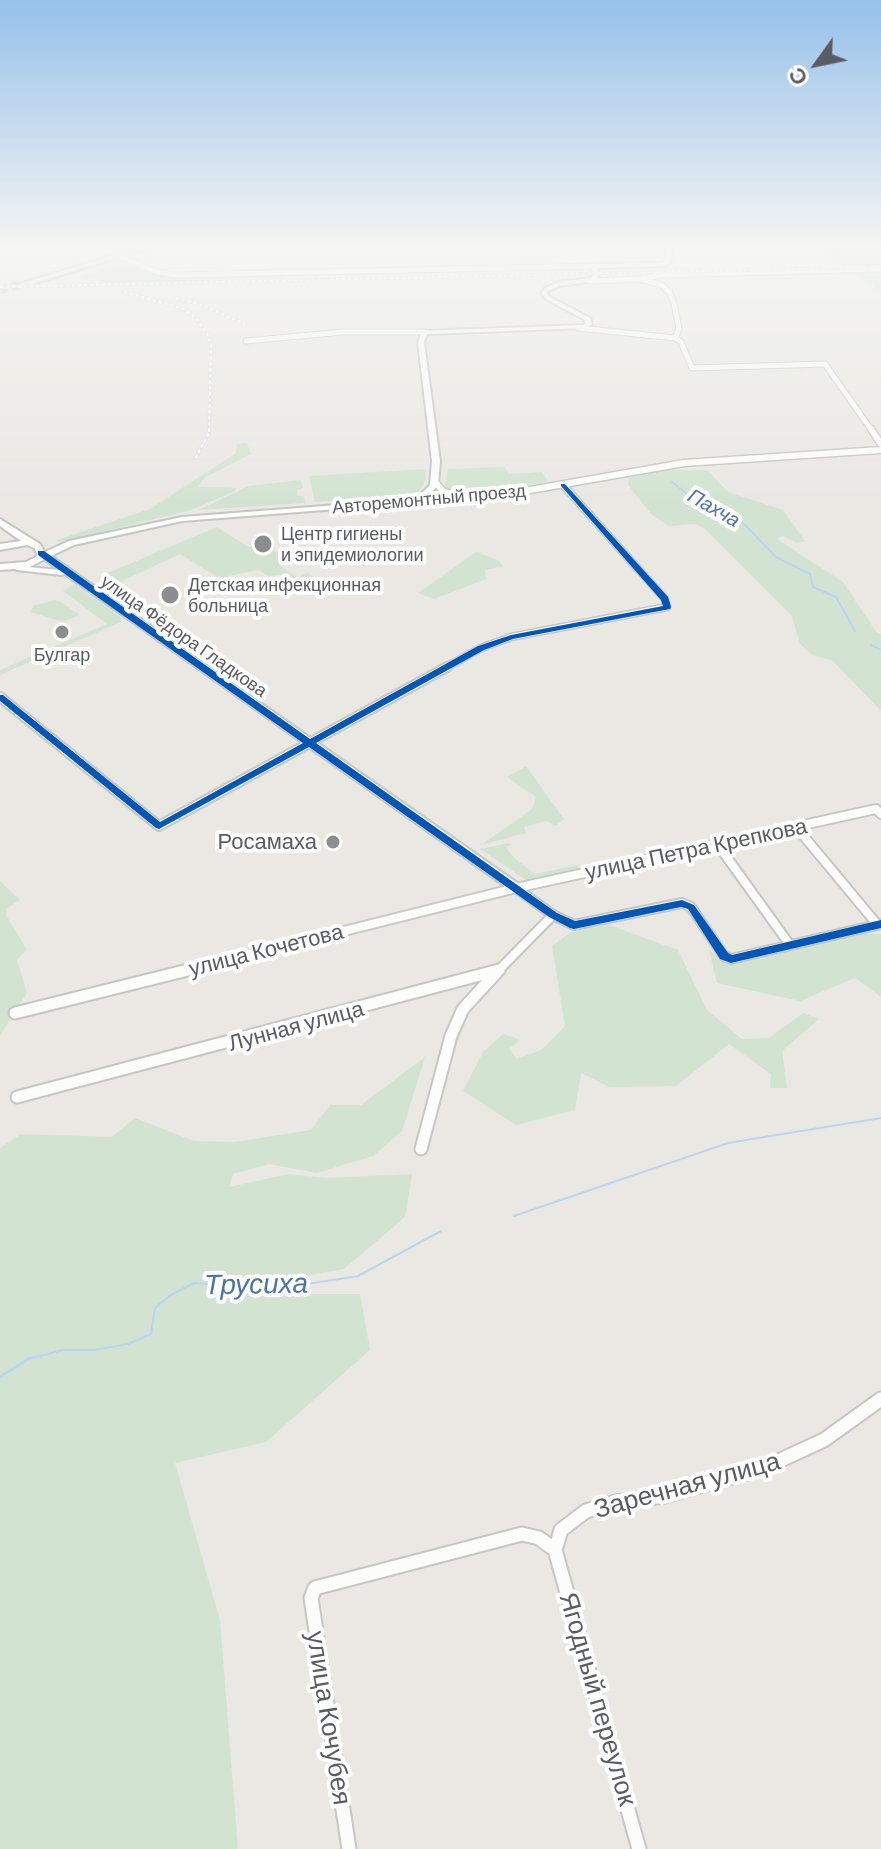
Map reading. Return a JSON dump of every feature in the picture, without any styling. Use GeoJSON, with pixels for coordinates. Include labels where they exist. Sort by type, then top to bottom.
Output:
{"type":"FeatureCollection","features":[{"type":"Feature","properties":{"kind":"main road"},"geometry":{"type":"LineString","coordinates":[[0,522],[33,544],[42,555],[17,568],[0,567]]}},
{"type":"Feature","properties":{"kind":"main road"},"geometry":{"type":"LineString","coordinates":[[0,536],[3,541],[0,546]]}},
{"type":"Feature","properties":{"kind":"main road"},"geometry":{"type":"LineString","coordinates":[[0,546],[33,544]]}},
{"type":"Feature","properties":{"kind":"street"},"geometry":{"type":"LineString","coordinates":[[246,341],[343,332],[490,330]]}},
{"type":"Feature","properties":{"kind":"street"},"geometry":{"type":"LineString","coordinates":[[622,330],[675,338],[681,342],[692,368],[825,364],[881,444]]}},
{"type":"Feature","properties":{"kind":"street"},"geometry":{"type":"LineString","coordinates":[[675,338],[678,330]]}},
{"type":"Feature","properties":{"kind":"street"},"geometry":{"type":"LineString","coordinates":[[402,502],[427,495],[435,482],[436,461],[421,342],[424,332]]}},
{"type":"Feature","properties":{"kind":"street","name":"Авторемонтный проезд"},"geometry":{"type":"LineString","coordinates":[[42,555],[72,543],[193,518],[468,498],[684,463],[881,450]]}},
{"type":"Feature","properties":{"kind":"street"},"geometry":{"type":"LineString","coordinates":[[435,482],[446,493],[468,498]]}},
{"type":"Feature","properties":{"kind":"street"},"geometry":{"type":"LineString","coordinates":[[0,697],[159,826],[497,642],[667,607],[665,599],[563,485]]}},
{"type":"Feature","properties":{"kind":"street","name":"Авторемонтный проезд"},"geometry":{"type":"LineString","coordinates":[[33,544],[72,543]]}},
{"type":"Feature","properties":{"kind":"street","name":"улица Фёдора Гладкова"},"geometry":{"type":"LineString","coordinates":[[42,555],[553,915]]}},
{"type":"Feature","properties":{"kind":"street","name":"улица Фёдора Гладкова"},"geometry":{"type":"LineString","coordinates":[[17,568],[56,571],[76,580]]}},
{"type":"Feature","properties":{"kind":"street","name":"улица Петра Крепкова"},"geometry":{"type":"LineString","coordinates":[[516,888],[879,811]]}},
{"type":"Feature","properties":{"kind":"street"},"geometry":{"type":"LineString","coordinates":[[421,1149],[438,1076],[463,1009],[553,915],[574,925],[584,925],[682,903],[691,907],[724,956],[731,959],[878,924],[797,828]]}},
{"type":"Feature","properties":{"kind":"street"},"geometry":{"type":"LineString","coordinates":[[718,845],[790,945]]}},
{"type":"Feature","properties":{"kind":"street","name":"улица Кочетова"},"geometry":{"type":"LineString","coordinates":[[15,1013],[516,888]]}},
{"type":"Feature","properties":{"kind":"street","name":"Лунная улица"},"geometry":{"type":"LineString","coordinates":[[17,1097],[497,972]]}},
{"type":"Feature","properties":{"kind":"street","name":"Заречная улица"},"geometry":{"type":"LineString","coordinates":[[555,1550],[561,1530],[586,1511],[616,1502],[664,1496],[761,1469],[824,1440],[881,1399]]}},
{"type":"Feature","properties":{"kind":"street","name":"улица Кочубея"},"geometry":{"type":"LineString","coordinates":[[349,1849],[311,1598],[315,1588],[522,1534],[539,1538],[555,1550]]}},
{"type":"Feature","properties":{"kind":"street","name":"Ягодный переулок"},"geometry":{"type":"LineString","coordinates":[[555,1550],[639,1849]]}},
{"type":"Feature","properties":{"kind":"green space"},"geometry":{"type":"Polygon","coordinates":[[[247,443],[251,454],[204,478],[198,487],[237,488],[235,491],[191,510],[60,542],[57,540],[150,509],[236,453],[237,444],[247,443]]]}},
{"type":"Feature","properties":{"kind":"green space"},"geometry":{"type":"Polygon","coordinates":[[[505,467],[509,474],[542,472],[548,481],[493,492],[461,494],[449,491],[445,486],[448,469],[505,467]]]}},
{"type":"Feature","properties":{"kind":"green space"},"geometry":{"type":"Polygon","coordinates":[[[425,469],[426,480],[417,494],[315,502],[309,476],[425,469]]]}},
{"type":"Feature","properties":{"kind":"green space"},"geometry":{"type":"Polygon","coordinates":[[[664,470],[707,470],[728,492],[783,510],[805,541],[797,543],[783,536],[777,539],[843,582],[877,633],[881,634],[881,711],[833,661],[812,655],[800,644],[792,616],[705,529],[695,524],[669,526],[652,515],[628,485],[629,478],[664,470]]]}},
{"type":"Feature","properties":{"kind":"green space"},"geometry":{"type":"Polygon","coordinates":[[[301,480],[303,488],[297,490],[297,495],[304,497],[305,503],[199,510],[248,486],[301,480]]]}},
{"type":"Feature","properties":{"kind":"green space"},"geometry":{"type":"Polygon","coordinates":[[[217,527],[248,547],[264,545],[289,559],[279,565],[298,578],[307,573],[328,584],[294,595],[287,590],[296,583],[281,575],[269,576],[258,570],[219,578],[180,554],[118,583],[152,609],[146,613],[98,577],[217,527]]]}},
{"type":"Feature","properties":{"kind":"green space"},"geometry":{"type":"Polygon","coordinates":[[[476,552],[498,560],[503,566],[485,570],[486,579],[434,599],[418,593],[476,552]]]}},
{"type":"Feature","properties":{"kind":"green space"},"geometry":{"type":"Polygon","coordinates":[[[74,584],[122,618],[121,622],[0,675],[0,670],[107,624],[63,591],[74,584]]]}},
{"type":"Feature","properties":{"kind":"green space"},"geometry":{"type":"Polygon","coordinates":[[[55,600],[80,615],[63,622],[31,612],[33,606],[55,600]]]}},
{"type":"Feature","properties":{"kind":"green space"},"geometry":{"type":"Polygon","coordinates":[[[526,766],[564,819],[556,826],[546,821],[524,827],[526,833],[481,845],[532,809],[536,797],[507,777],[526,766]]]}},
{"type":"Feature","properties":{"kind":"green space"},"geometry":{"type":"Polygon","coordinates":[[[508,843],[512,845],[506,847],[514,858],[535,874],[577,865],[581,871],[529,882],[480,849],[508,843]]]}},
{"type":"Feature","properties":{"kind":"green space"},"geometry":{"type":"Polygon","coordinates":[[[0,881],[20,900],[6,909],[6,915],[27,950],[17,960],[27,993],[0,1035],[0,881]]]}},
{"type":"Feature","properties":{"kind":"green space"},"geometry":{"type":"Polygon","coordinates":[[[609,925],[678,950],[707,1010],[742,1039],[769,1038],[803,1013],[819,1019],[782,1051],[787,1088],[770,1088],[771,1074],[729,1044],[676,1086],[609,1087],[581,1073],[575,1110],[516,1125],[463,1091],[483,1052],[503,1034],[521,1040],[509,1049],[517,1059],[541,1050],[565,1026],[552,946],[571,932],[609,925]]]}},
{"type":"Feature","properties":{"kind":"green space"},"geometry":{"type":"Polygon","coordinates":[[[863,934],[881,934],[881,997],[855,978],[800,1001],[717,983],[709,950],[728,963],[863,934]]]}},
{"type":"Feature","properties":{"kind":"green space"},"geometry":{"type":"Polygon","coordinates":[[[425,1057],[402,1131],[373,1156],[317,1173],[269,1164],[233,1174],[229,1187],[289,1174],[326,1178],[412,1174],[405,1217],[344,1269],[257,1284],[212,1278],[219,1294],[360,1294],[370,1350],[266,1442],[175,1463],[220,1620],[238,1849],[0,1849],[0,1148],[21,1134],[112,1137],[135,1118],[194,1141],[235,1142],[311,1130],[330,1105],[361,1105],[425,1057]]]}},
{"type":"Feature","properties":{"kind":"waterway","name":"Пахча"},"geometry":{"type":"LineString","coordinates":[[672,482],[704,507],[741,521],[776,557],[810,574],[813,587],[836,597],[855,631]]}},
{"type":"Feature","properties":{"kind":"waterway","name":"Пахча"},"geometry":{"type":"LineString","coordinates":[[871,645],[881,650]]}},
{"type":"Feature","properties":{"kind":"waterway","name":"Трусиха"},"geometry":{"type":"LineString","coordinates":[[514,1216],[728,1143],[881,1118]]}},
{"type":"Feature","properties":{"kind":"waterway","name":"Трусиха"},"geometry":{"type":"LineString","coordinates":[[32,1358],[63,1350],[95,1350],[128,1344],[151,1334],[155,1308],[169,1296],[194,1283],[275,1289],[358,1276],[441,1231]]}},
{"type":"Feature","properties":{"kind":"waterway","name":"Трусиха"},"geometry":{"type":"LineString","coordinates":[[32,1358],[40,1356]]}},
{"type":"Feature","properties":{"kind":"waterway","name":"Трусиха"},"geometry":{"type":"LineString","coordinates":[[0,1377],[32,1358]]}},
{"type":"Feature","properties":{"kind":"railway"},"geometry":{"type":"LineString","coordinates":[[195,459],[209,433],[211,345],[205,330]]}},
{"type":"Feature","properties":{"kind":"cycle path"},"geometry":{"type":"LineString","coordinates":[[0,697],[159,826],[481,648],[511,637],[667,607],[665,599],[563,485]]}},
{"type":"Feature","properties":{"kind":"cycle path"},"geometry":{"type":"LineString","coordinates":[[41,553],[553,915],[574,925],[682,903],[691,907],[724,956],[731,959],[881,924]]}},
{"type":"Feature","properties":{"kind":"place","name":"Центр гигиены и эпидемиологии"},"geometry":{"type":"Point","coordinates":[263,544]}},
{"type":"Feature","properties":{"kind":"place","name":"Детская инфекционная больница"},"geometry":{"type":"Point","coordinates":[170,595]}},
{"type":"Feature","properties":{"kind":"place","name":"Булгар"},"geometry":{"type":"Point","coordinates":[62,632]}},
{"type":"Feature","properties":{"kind":"place","name":"Росамаха"},"geometry":{"type":"Point","coordinates":[333,842]}}]}
